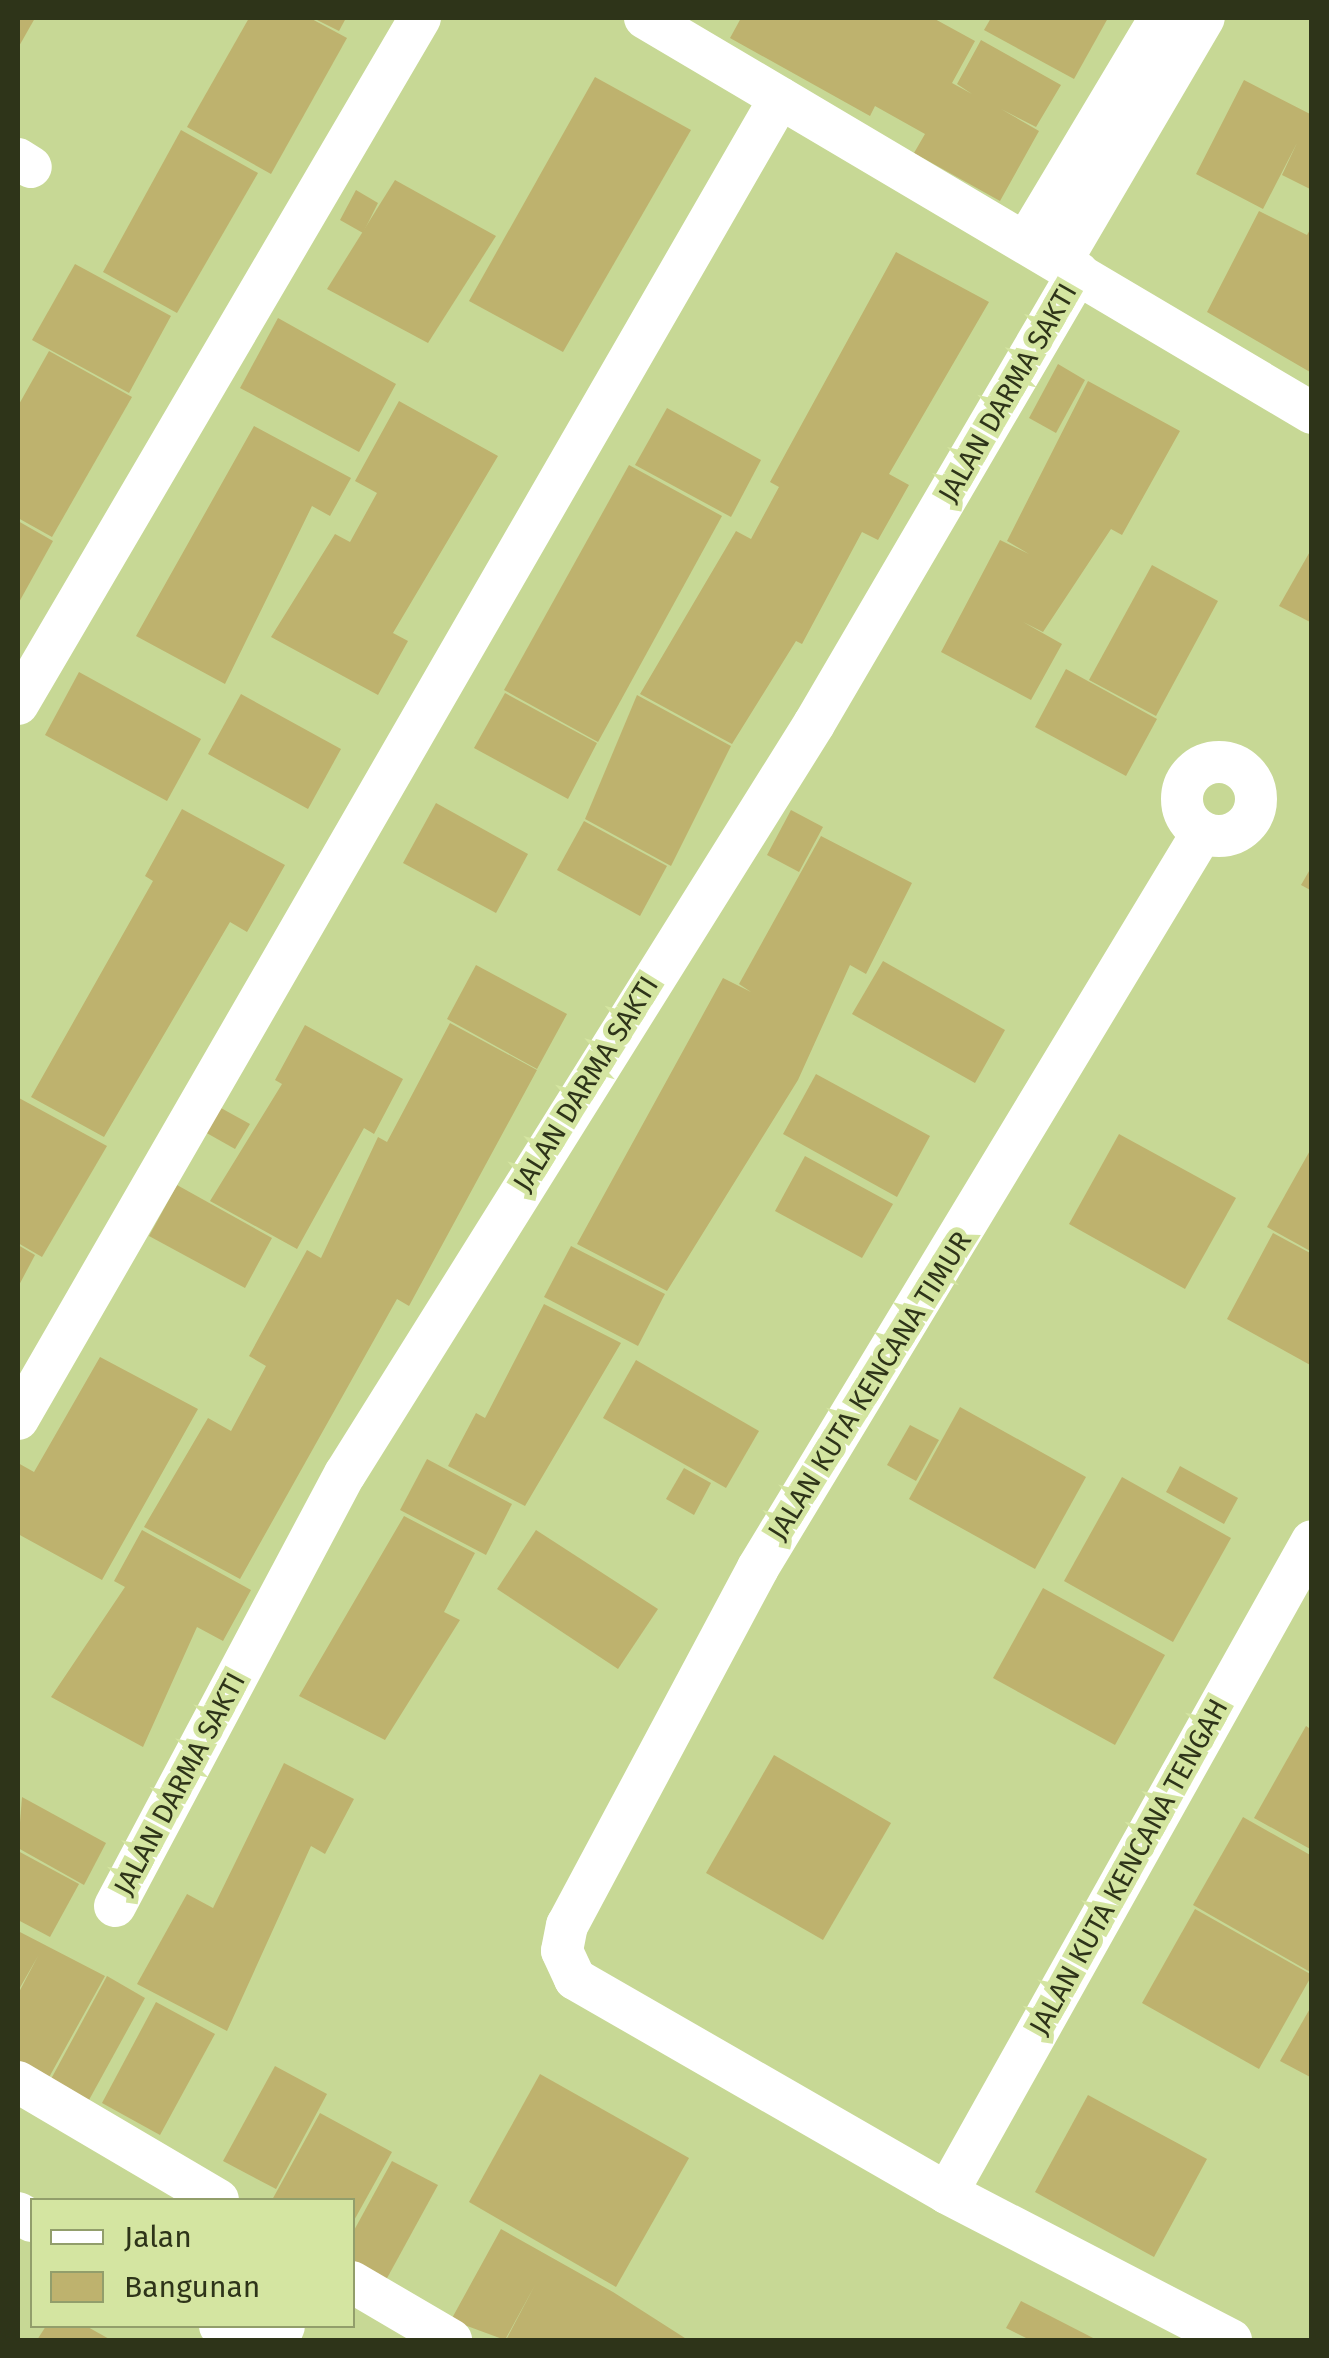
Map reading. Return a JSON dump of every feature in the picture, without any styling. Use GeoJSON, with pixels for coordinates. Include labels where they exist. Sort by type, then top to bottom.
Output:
{"type":"FeatureCollection","features":[{"type":"Feature","properties":{"kind":"street"},"geometry":{"type":"LineString","coordinates":[[18,704],[420,18]]}},
{"type":"Feature","properties":{"kind":"street"},"geometry":{"type":"LineString","coordinates":[[645,18],[1312,413]]}},
{"type":"Feature","properties":{"kind":"street"},"geometry":{"type":"LineString","coordinates":[[1055,260],[1160,18]]}},
{"type":"Feature","properties":{"kind":"street"},"geometry":{"type":"LineString","coordinates":[[1055,260],[1204,18]]}},
{"type":"Feature","properties":{"kind":"street"},"geometry":{"type":"LineString","coordinates":[[18,1419],[780,98]]}},
{"type":"Feature","properties":{"kind":"street","name":"JALAN DARMA SAKTI"},"geometry":{"type":"LineString","coordinates":[[115,1906],[345,1474],[814,724],[1055,260]]}},
{"type":"Feature","properties":{"kind":"street","name":"JALAN KUTA KENCANA TIMUR"},"geometry":{"type":"LineString","coordinates":[[947,2193],[575,1979],[562,1951],[567,1925],[758,1568],[1202,833]]}},
{"type":"Feature","properties":{"kind":"street","name":"JALAN KUTA KENCANA TENGAH"},"geometry":{"type":"LineString","coordinates":[[947,2193],[1312,1542]]}},
{"type":"Feature","properties":{"kind":"street"},"geometry":{"type":"LineString","coordinates":[[18,2082],[215,2198]]}},
{"type":"Feature","properties":{"kind":"street"},"geometry":{"type":"LineString","coordinates":[[947,2193],[1231,2340]]}},
{"type":"Feature","properties":{"kind":"street"},"geometry":{"type":"LineString","coordinates":[[355,2284],[451,2340]]}},
{"type":"Feature","properties":{"kind":"street"},"geometry":{"type":"LineString","coordinates":[[224,2328],[247,2340]]}},
{"type":"Feature","properties":{"kind":"building"},"geometry":{"type":"Polygon","coordinates":[[[18,18],[35,18],[18,48],[18,18]]]}},
{"type":"Feature","properties":{"kind":"building"},"geometry":{"type":"Polygon","coordinates":[[[249,18],[310,18],[347,38],[271,174],[187,127],[249,18]]]}},
{"type":"Feature","properties":{"kind":"building"},"geometry":{"type":"Polygon","coordinates":[[[313,18],[346,18],[339,31],[313,18]]]}},
{"type":"Feature","properties":{"kind":"building"},"geometry":{"type":"Polygon","coordinates":[[[741,18],[933,18],[975,41],[952,83],[972,94],[957,84],[981,40],[1061,85],[1036,127],[1001,109],[1039,131],[1000,201],[914,153],[925,134],[875,106],[870,116],[730,38],[741,18]]]}},
{"type":"Feature","properties":{"kind":"building"},"geometry":{"type":"Polygon","coordinates":[[[991,18],[1108,18],[1074,79],[984,30],[991,18]]]}},
{"type":"Feature","properties":{"kind":"building"},"geometry":{"type":"Polygon","coordinates":[[[595,77],[691,130],[563,352],[469,301],[595,77]]]}},
{"type":"Feature","properties":{"kind":"building"},"geometry":{"type":"Polygon","coordinates":[[[1244,80],[1312,115],[1312,190],[1282,175],[1297,143],[1263,209],[1196,174],[1244,80]]]}},
{"type":"Feature","properties":{"kind":"building"},"geometry":{"type":"Polygon","coordinates":[[[181,130],[258,173],[177,313],[103,272],[181,130]]]}},
{"type":"Feature","properties":{"kind":"building"},"geometry":{"type":"Polygon","coordinates":[[[395,180],[496,236],[428,343],[327,289],[395,180]]]}},
{"type":"Feature","properties":{"kind":"building"},"geometry":{"type":"Polygon","coordinates":[[[356,190],[378,203],[363,233],[340,220],[356,190]]]}},
{"type":"Feature","properties":{"kind":"building"},"geometry":{"type":"Polygon","coordinates":[[[1259,211],[1307,235],[1312,226],[1310,372],[1207,312],[1259,211]]]}},
{"type":"Feature","properties":{"kind":"building"},"geometry":{"type":"Polygon","coordinates":[[[896,252],[989,302],[889,474],[909,485],[878,540],[862,532],[802,644],[796,641],[732,744],[640,694],[736,531],[751,539],[779,487],[770,482],[896,252]]]}},
{"type":"Feature","properties":{"kind":"building"},"geometry":{"type":"Polygon","coordinates":[[[75,264],[171,316],[129,393],[32,340],[75,264]]]}},
{"type":"Feature","properties":{"kind":"building"},"geometry":{"type":"Polygon","coordinates":[[[278,318],[396,384],[359,452],[240,388],[278,318]]]}},
{"type":"Feature","properties":{"kind":"building"},"geometry":{"type":"Polygon","coordinates":[[[49,351],[132,397],[52,537],[18,518],[18,406],[49,351]]]}},
{"type":"Feature","properties":{"kind":"building"},"geometry":{"type":"Polygon","coordinates":[[[1058,364],[1085,380],[1056,433],[1029,418],[1058,364]]]}},
{"type":"Feature","properties":{"kind":"building"},"geometry":{"type":"Polygon","coordinates":[[[1088,381],[1180,431],[1122,535],[1111,529],[1043,632],[1023,622],[1062,644],[1031,700],[941,652],[1000,540],[1029,554],[1007,541],[1088,381]]]}},
{"type":"Feature","properties":{"kind":"building"},"geometry":{"type":"Polygon","coordinates":[[[399,401],[498,456],[393,633],[408,641],[378,695],[271,637],[335,534],[350,542],[377,493],[355,481],[399,401]]]}},
{"type":"Feature","properties":{"kind":"building"},"geometry":{"type":"Polygon","coordinates":[[[667,408],[761,460],[731,517],[635,465],[667,408]]]}},
{"type":"Feature","properties":{"kind":"building"},"geometry":{"type":"Polygon","coordinates":[[[254,426],[351,478],[330,516],[312,506],[225,684],[136,636],[254,426]]]}},
{"type":"Feature","properties":{"kind":"building"},"geometry":{"type":"Polygon","coordinates":[[[629,465],[722,516],[598,742],[504,690],[629,465]]]}},
{"type":"Feature","properties":{"kind":"building"},"geometry":{"type":"Polygon","coordinates":[[[18,521],[53,541],[18,604],[18,521]]]}},
{"type":"Feature","properties":{"kind":"building"},"geometry":{"type":"Polygon","coordinates":[[[1312,548],[1312,623],[1279,606],[1312,548]]]}},
{"type":"Feature","properties":{"kind":"building"},"geometry":{"type":"Polygon","coordinates":[[[1152,565],[1218,601],[1156,716],[1089,680],[1152,565]]]}},
{"type":"Feature","properties":{"kind":"building"},"geometry":{"type":"Polygon","coordinates":[[[1066,669],[1157,719],[1126,776],[1035,727],[1066,669]]]}},
{"type":"Feature","properties":{"kind":"building"},"geometry":{"type":"Polygon","coordinates":[[[79,672],[201,739],[167,801],[45,735],[79,672]]]}},
{"type":"Feature","properties":{"kind":"building"},"geometry":{"type":"Polygon","coordinates":[[[505,693],[597,743],[568,799],[474,748],[505,693]]]}},
{"type":"Feature","properties":{"kind":"building"},"geometry":{"type":"Polygon","coordinates":[[[241,694],[341,749],[308,809],[208,754],[241,694]]]}},
{"type":"Feature","properties":{"kind":"building"},"geometry":{"type":"Polygon","coordinates":[[[637,695],[731,746],[671,866],[585,819],[637,695]]]}},
{"type":"Feature","properties":{"kind":"building"},"geometry":{"type":"Polygon","coordinates":[[[436,803],[528,854],[496,913],[403,863],[436,803]]]}},
{"type":"Feature","properties":{"kind":"building"},"geometry":{"type":"Polygon","coordinates":[[[182,809],[285,865],[247,932],[230,922],[104,1137],[31,1097],[153,881],[145,876],[182,809]]]}},
{"type":"Feature","properties":{"kind":"building"},"geometry":{"type":"Polygon","coordinates":[[[791,810],[823,827],[799,872],[767,855],[791,810]]]}},
{"type":"Feature","properties":{"kind":"building"},"geometry":{"type":"Polygon","coordinates":[[[584,821],[667,866],[640,916],[557,870],[584,821]]]}},
{"type":"Feature","properties":{"kind":"building"},"geometry":{"type":"Polygon","coordinates":[[[821,836],[912,883],[866,974],[850,965],[798,1080],[667,1291],[577,1244],[723,978],[751,992],[739,984],[821,836]]]}},
{"type":"Feature","properties":{"kind":"building"},"geometry":{"type":"Polygon","coordinates":[[[1312,866],[1312,891],[1301,885],[1312,866]]]}},
{"type":"Feature","properties":{"kind":"building"},"geometry":{"type":"Polygon","coordinates":[[[883,961],[1005,1030],[975,1083],[852,1014],[883,961]]]}},
{"type":"Feature","properties":{"kind":"building"},"geometry":{"type":"Polygon","coordinates":[[[476,965],[567,1014],[537,1069],[447,1019],[476,965]]]}},
{"type":"Feature","properties":{"kind":"building"},"geometry":{"type":"Polygon","coordinates":[[[450,1023],[537,1070],[409,1306],[397,1299],[240,1579],[144,1527],[208,1418],[231,1431],[266,1366],[249,1356],[307,1250],[321,1258],[378,1137],[387,1142],[450,1023]]]}},
{"type":"Feature","properties":{"kind":"building"},"geometry":{"type":"Polygon","coordinates":[[[305,1025],[403,1079],[374,1134],[364,1128],[297,1249],[210,1201],[282,1084],[275,1080],[305,1025]]]}},
{"type":"Feature","properties":{"kind":"building"},"geometry":{"type":"Polygon","coordinates":[[[816,1074],[930,1136],[897,1197],[783,1134],[816,1074]]]}},
{"type":"Feature","properties":{"kind":"building"},"geometry":{"type":"Polygon","coordinates":[[[19,1098],[107,1146],[42,1257],[18,1243],[19,1098]]]}},
{"type":"Feature","properties":{"kind":"building"},"geometry":{"type":"Polygon","coordinates":[[[210,1102],[250,1124],[235,1149],[196,1127],[210,1102]]]}},
{"type":"Feature","properties":{"kind":"building"},"geometry":{"type":"Polygon","coordinates":[[[1119,1134],[1236,1198],[1185,1289],[1069,1224],[1119,1134]]]}},
{"type":"Feature","properties":{"kind":"building"},"geometry":{"type":"Polygon","coordinates":[[[1312,1147],[1312,1252],[1267,1227],[1312,1147]]]}},
{"type":"Feature","properties":{"kind":"building"},"geometry":{"type":"Polygon","coordinates":[[[805,1156],[893,1204],[862,1258],[775,1211],[805,1156]]]}},
{"type":"Feature","properties":{"kind":"building"},"geometry":{"type":"Polygon","coordinates":[[[177,1185],[272,1238],[245,1288],[149,1236],[177,1185]]]}},
{"type":"Feature","properties":{"kind":"building"},"geometry":{"type":"Polygon","coordinates":[[[1273,1233],[1312,1254],[1312,1366],[1227,1319],[1273,1233]]]}},
{"type":"Feature","properties":{"kind":"building"},"geometry":{"type":"Polygon","coordinates":[[[18,1245],[35,1255],[18,1287],[18,1245]]]}},
{"type":"Feature","properties":{"kind":"building"},"geometry":{"type":"Polygon","coordinates":[[[571,1246],[665,1294],[638,1346],[544,1297],[571,1246]]]}},
{"type":"Feature","properties":{"kind":"building"},"geometry":{"type":"Polygon","coordinates":[[[544,1304],[621,1343],[525,1506],[448,1466],[476,1413],[485,1418],[544,1304]]]}},
{"type":"Feature","properties":{"kind":"building"},"geometry":{"type":"Polygon","coordinates":[[[100,1357],[198,1409],[102,1580],[18,1534],[18,1463],[34,1472],[100,1357]]]}},
{"type":"Feature","properties":{"kind":"building"},"geometry":{"type":"Polygon","coordinates":[[[636,1360],[759,1431],[726,1488],[603,1418],[636,1360]]]}},
{"type":"Feature","properties":{"kind":"building"},"geometry":{"type":"Polygon","coordinates":[[[960,1407],[1086,1477],[1035,1569],[909,1499],[960,1407]]]}},
{"type":"Feature","properties":{"kind":"building"},"geometry":{"type":"Polygon","coordinates":[[[910,1425],[939,1440],[916,1481],[887,1465],[910,1425]]]}},
{"type":"Feature","properties":{"kind":"building"},"geometry":{"type":"Polygon","coordinates":[[[427,1459],[512,1504],[486,1555],[400,1510],[427,1459]]]}},
{"type":"Feature","properties":{"kind":"building"},"geometry":{"type":"Polygon","coordinates":[[[1180,1466],[1238,1498],[1224,1524],[1166,1492],[1180,1466]]]}},
{"type":"Feature","properties":{"kind":"building"},"geometry":{"type":"Polygon","coordinates":[[[684,1468],[711,1483],[694,1515],[666,1499],[684,1468]]]}},
{"type":"Feature","properties":{"kind":"building"},"geometry":{"type":"Polygon","coordinates":[[[1122,1477],[1231,1538],[1173,1642],[1064,1581],[1122,1477]]]}},
{"type":"Feature","properties":{"kind":"building"},"geometry":{"type":"Polygon","coordinates":[[[404,1516],[475,1553],[444,1612],[460,1620],[385,1740],[299,1696],[404,1516]]]}},
{"type":"Feature","properties":{"kind":"building"},"geometry":{"type":"Polygon","coordinates":[[[142,1530],[251,1590],[223,1641],[197,1627],[143,1747],[51,1697],[125,1587],[114,1581],[142,1530]]]}},
{"type":"Feature","properties":{"kind":"building"},"geometry":{"type":"Polygon","coordinates":[[[536,1530],[658,1609],[618,1669],[497,1589],[536,1530]]]}},
{"type":"Feature","properties":{"kind":"building"},"geometry":{"type":"Polygon","coordinates":[[[1043,1588],[1165,1655],[1115,1745],[993,1678],[1043,1588]]]}},
{"type":"Feature","properties":{"kind":"building"},"geometry":{"type":"Polygon","coordinates":[[[1306,1726],[1312,1730],[1312,1850],[1254,1818],[1306,1726]]]}},
{"type":"Feature","properties":{"kind":"building"},"geometry":{"type":"Polygon","coordinates":[[[774,1755],[891,1823],[823,1940],[706,1873],[774,1755]]]}},
{"type":"Feature","properties":{"kind":"building"},"geometry":{"type":"Polygon","coordinates":[[[284,1763],[354,1799],[325,1854],[311,1846],[227,2031],[137,1984],[187,1894],[213,1908],[284,1763]]]}},
{"type":"Feature","properties":{"kind":"building"},"geometry":{"type":"Polygon","coordinates":[[[22,1797],[106,1843],[84,1885],[18,1848],[22,1797]]]}},
{"type":"Feature","properties":{"kind":"building"},"geometry":{"type":"Polygon","coordinates":[[[1243,1817],[1312,1856],[1312,1973],[1193,1905],[1243,1817]]]}},
{"type":"Feature","properties":{"kind":"building"},"geometry":{"type":"Polygon","coordinates":[[[18,1851],[79,1884],[50,1937],[18,1920],[18,1851]]]}},
{"type":"Feature","properties":{"kind":"building"},"geometry":{"type":"Polygon","coordinates":[[[1195,1909],[1312,1975],[1259,2069],[1142,2003],[1195,1909]]]}},
{"type":"Feature","properties":{"kind":"building"},"geometry":{"type":"Polygon","coordinates":[[[18,1931],[105,1976],[47,2081],[18,2065],[18,1994],[38,1956],[18,1991],[18,1931]]]}},
{"type":"Feature","properties":{"kind":"building"},"geometry":{"type":"Polygon","coordinates":[[[107,1976],[145,1998],[89,2100],[51,2079],[107,1976]]]}},
{"type":"Feature","properties":{"kind":"building"},"geometry":{"type":"Polygon","coordinates":[[[156,2002],[215,2034],[160,2135],[102,2103],[156,2002]]]}},
{"type":"Feature","properties":{"kind":"building"},"geometry":{"type":"Polygon","coordinates":[[[1312,2005],[1312,2078],[1280,2061],[1312,2005]]]}},
{"type":"Feature","properties":{"kind":"building"},"geometry":{"type":"Polygon","coordinates":[[[275,2066],[327,2094],[276,2189],[223,2161],[275,2066]]]}},
{"type":"Feature","properties":{"kind":"building"},"geometry":{"type":"Polygon","coordinates":[[[540,2074],[689,2158],[616,2287],[469,2202],[540,2074]]]}},
{"type":"Feature","properties":{"kind":"building"},"geometry":{"type":"Polygon","coordinates":[[[1088,2095],[1207,2159],[1154,2257],[1035,2192],[1088,2095]]]}},
{"type":"Feature","properties":{"kind":"building"},"geometry":{"type":"Polygon","coordinates":[[[320,2113],[392,2152],[355,2219],[355,2198],[273,2198],[320,2113]]]}},
{"type":"Feature","properties":{"kind":"building"},"geometry":{"type":"Polygon","coordinates":[[[392,2161],[438,2185],[380,2291],[355,2278],[355,2229],[392,2161]]]}},
{"type":"Feature","properties":{"kind":"building"},"geometry":{"type":"Polygon","coordinates":[[[501,2229],[688,2340],[506,2340],[535,2285],[505,2340],[451,2320],[501,2229]]]}},
{"type":"Feature","properties":{"kind":"building"},"geometry":{"type":"Polygon","coordinates":[[[1021,2301],[1097,2340],[1030,2340],[1006,2328],[1021,2301]]]}},
{"type":"Feature","properties":{"kind":"building"},"geometry":{"type":"Polygon","coordinates":[[[45,2328],[90,2328],[111,2340],[37,2340],[45,2328]]]}}]}
